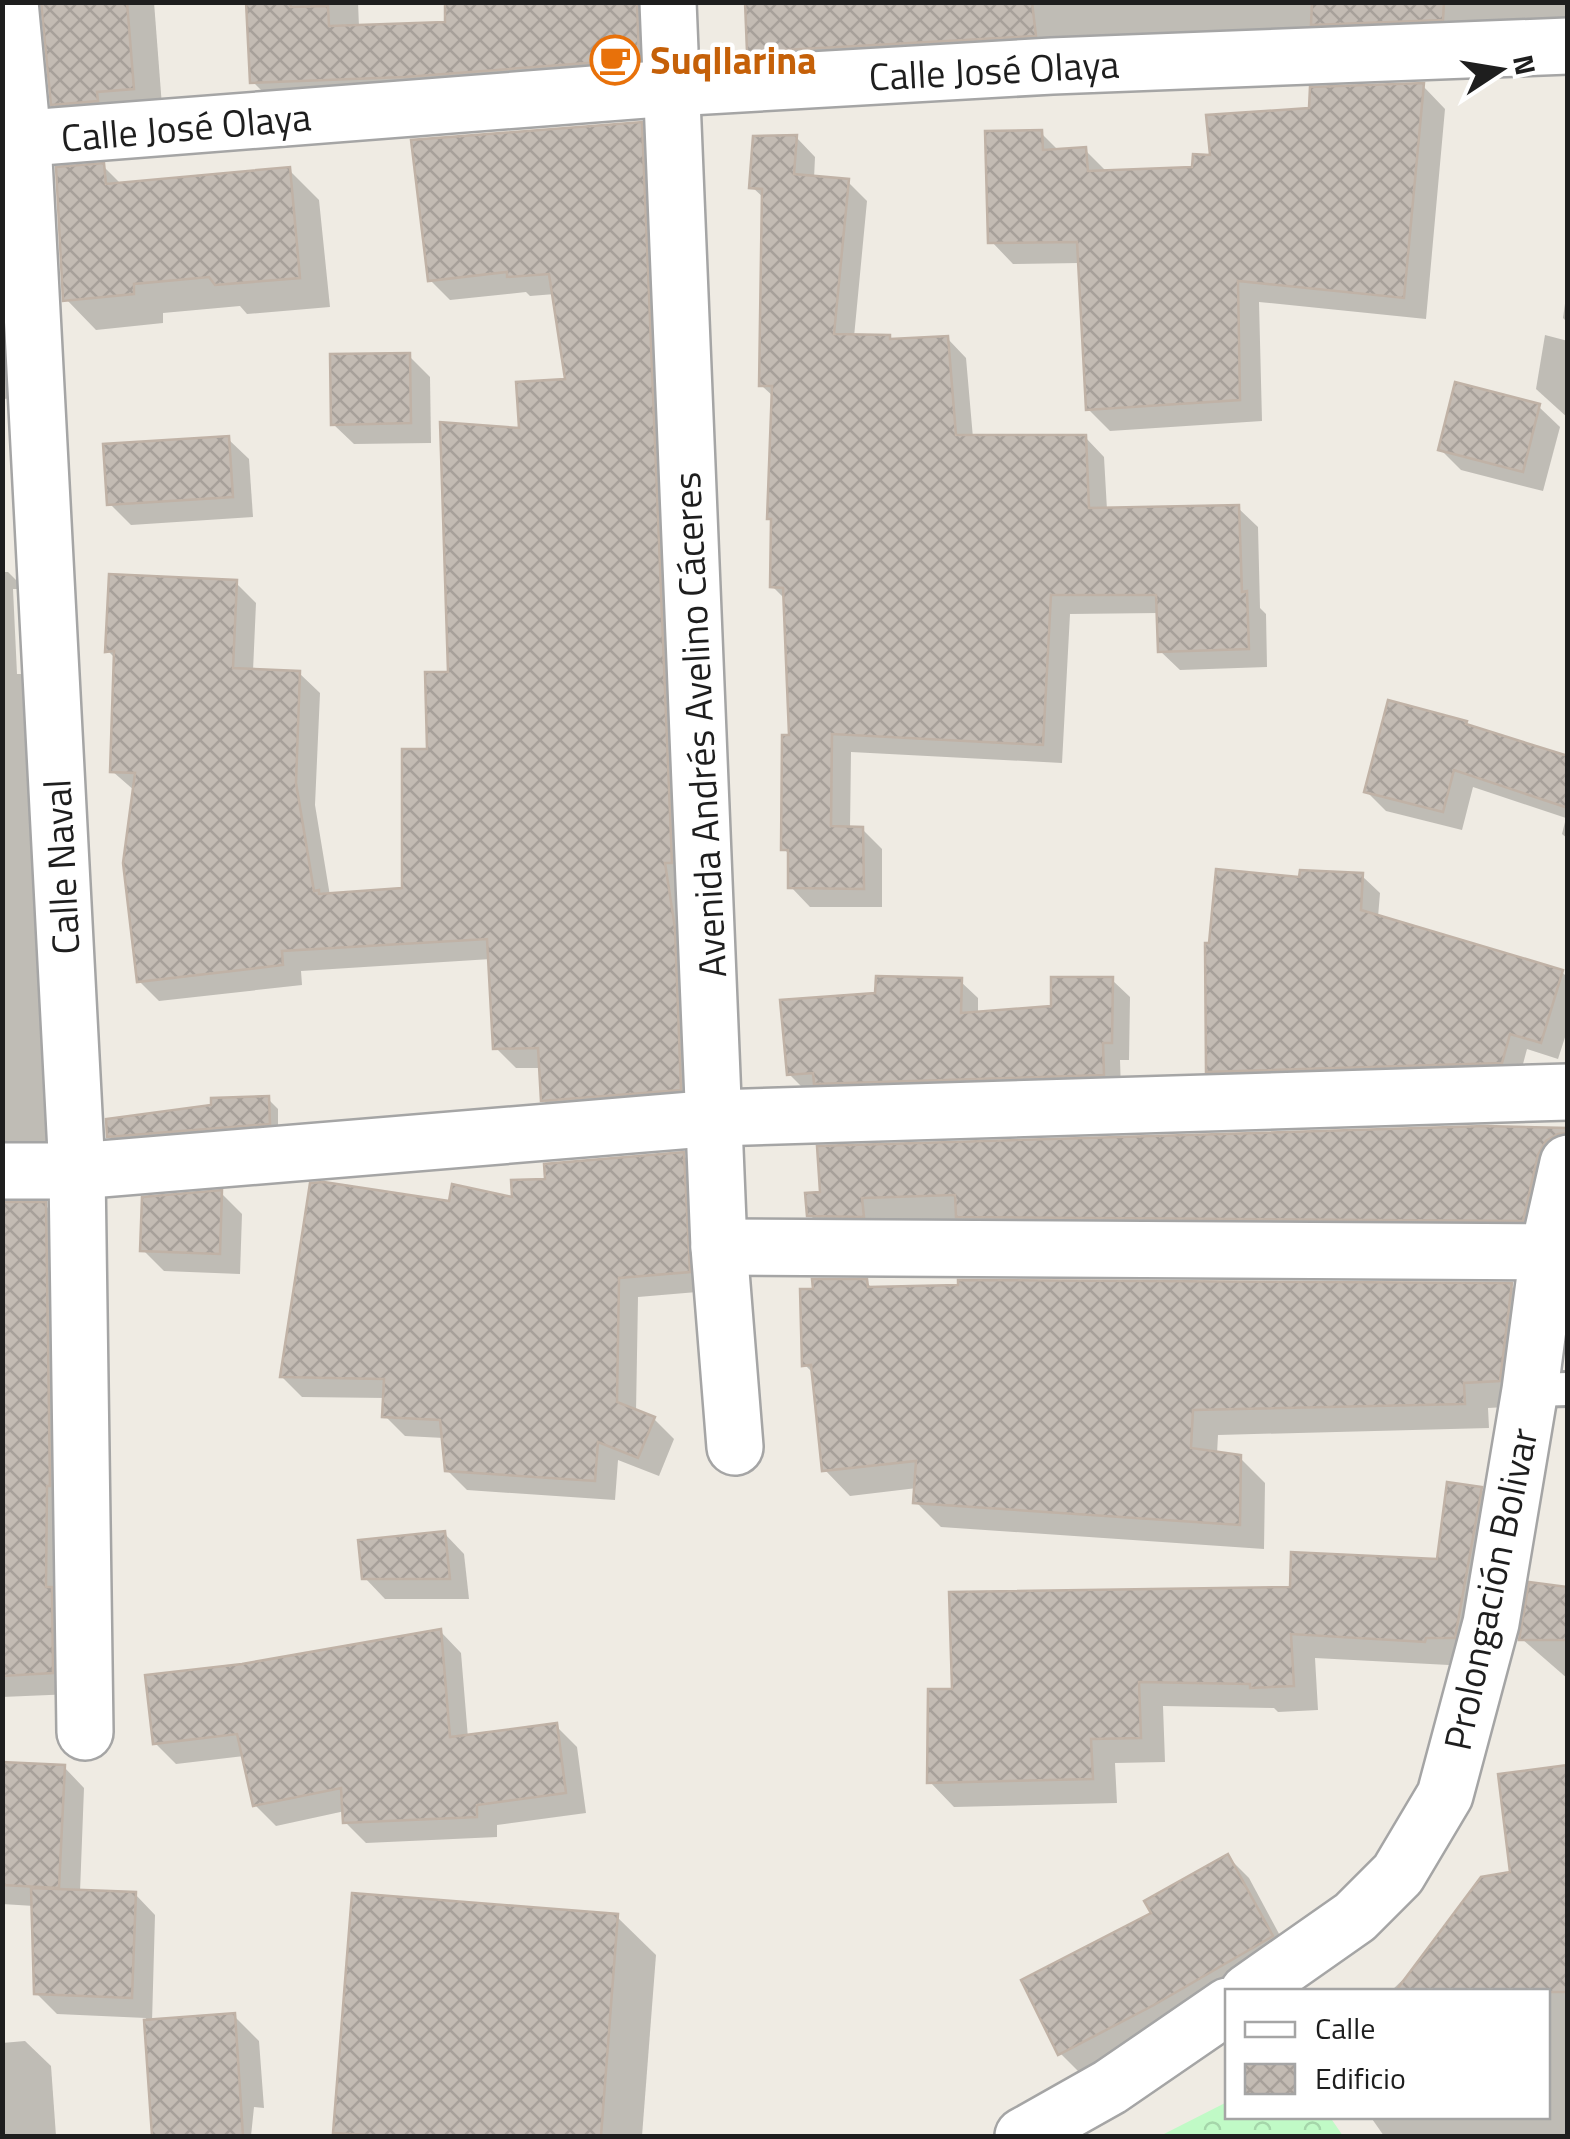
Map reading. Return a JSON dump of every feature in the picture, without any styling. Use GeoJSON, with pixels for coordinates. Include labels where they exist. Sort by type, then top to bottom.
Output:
{"type":"FeatureCollection","features":[{"type":"Feature","properties":{"kind":"street","name":"Calle Naval"},"geometry":{"type":"LineString","coordinates":[[10,2],[13,140],[77,1171],[85,1732]]}},
{"type":"Feature","properties":{"kind":"street","name":"Avenida Andrés Avelino Cáceres"},"geometry":{"type":"LineString","coordinates":[[668,2],[719,1247],[734,1447]]}},
{"type":"Feature","properties":{"kind":"street","name":"Calle José Olaya"},"geometry":{"type":"LineString","coordinates":[[13,140],[671,88],[1052,66],[1568,46]]}},
{"type":"Feature","properties":{"kind":"street"},"geometry":{"type":"LineString","coordinates":[[2,1171],[77,1171],[716,1118],[1568,1092]]}},
{"type":"Feature","properties":{"kind":"street","name":"Prolongación Bolivar"},"geometry":{"type":"LineString","coordinates":[[1252,1989],[1355,1917],[1398,1874],[1445,1796],[1549,1390],[1548,1252],[1568,1163]]}},
{"type":"Feature","properties":{"kind":"street"},"geometry":{"type":"LineString","coordinates":[[719,1247],[1548,1252]]}},
{"type":"Feature","properties":{"kind":"street"},"geometry":{"type":"LineString","coordinates":[[1023,2136],[1110,2087],[1225,2008]]}},
{"type":"Feature","properties":{"kind":"green space"},"geometry":{"type":"Polygon","coordinates":[[[1225,2103],[1225,2119],[1331,2119],[1343,2136],[1160,2136],[1225,2103]]]}},
{"type":"Feature","properties":{"kind":"building"},"geometry":{"type":"Polygon","coordinates":[[[41,2],[127,2],[134,89],[97,92],[98,101],[51,105],[41,2]]]}},
{"type":"Feature","properties":{"kind":"building"},"geometry":{"type":"Polygon","coordinates":[[[246,2],[328,6],[329,26],[445,22],[445,2],[637,2],[639,59],[405,77],[250,83],[246,2]]]}},
{"type":"Feature","properties":{"kind":"building"},"geometry":{"type":"Polygon","coordinates":[[[745,2],[1032,2],[1036,36],[747,52],[745,2]]]}},
{"type":"Feature","properties":{"kind":"building"},"geometry":{"type":"Polygon","coordinates":[[[1312,2],[1444,2],[1443,20],[1311,25],[1312,2]]]}},
{"type":"Feature","properties":{"kind":"building"},"geometry":{"type":"Polygon","coordinates":[[[1424,83],[1404,298],[1238,281],[1240,400],[1086,410],[1077,242],[988,243],[985,131],[1042,130],[1043,150],[1086,147],[1088,171],[1192,167],[1193,154],[1210,155],[1206,115],[1309,108],[1310,87],[1424,83]]]}},
{"type":"Feature","properties":{"kind":"building"},"geometry":{"type":"Polygon","coordinates":[[[642,122],[672,863],[665,863],[675,928],[681,1090],[541,1101],[538,1048],[493,1049],[487,939],[282,951],[283,965],[137,982],[123,863],[135,773],[110,772],[114,651],[105,652],[109,574],[237,580],[233,668],[300,671],[296,783],[314,891],[319,890],[319,894],[402,888],[402,749],[427,749],[425,672],[448,672],[440,422],[519,428],[516,382],[565,379],[549,274],[507,277],[507,272],[428,281],[411,140],[642,122]]]}},
{"type":"Feature","properties":{"kind":"building"},"geometry":{"type":"Polygon","coordinates":[[[797,135],[794,174],[849,179],[834,334],[890,335],[890,339],[948,336],[956,435],[1086,435],[1089,508],[1239,505],[1242,592],[1247,591],[1249,649],[1158,652],[1156,595],[1051,595],[1043,745],[832,734],[831,826],[863,827],[864,889],[788,888],[788,850],[781,850],[782,735],[789,735],[783,588],[770,587],[771,519],[767,519],[772,386],[759,386],[762,189],[749,188],[753,136],[797,135]]]}},
{"type":"Feature","properties":{"kind":"building"},"geometry":{"type":"Polygon","coordinates":[[[104,163],[106,184],[290,167],[300,278],[215,285],[209,277],[134,284],[134,294],[63,301],[56,167],[104,163]]]}},
{"type":"Feature","properties":{"kind":"building"},"geometry":{"type":"Polygon","coordinates":[[[410,353],[411,423],[331,425],[330,354],[410,353]]]}},
{"type":"Feature","properties":{"kind":"building"},"geometry":{"type":"Polygon","coordinates":[[[1455,382],[1540,404],[1523,472],[1438,450],[1455,382]]]}},
{"type":"Feature","properties":{"kind":"building"},"geometry":{"type":"Polygon","coordinates":[[[229,436],[233,497],[107,505],[103,444],[229,436]]]}},
{"type":"Feature","properties":{"kind":"building"},"geometry":{"type":"Polygon","coordinates":[[[1388,700],[1467,721],[1466,724],[1568,756],[1568,808],[1454,770],[1443,812],[1364,792],[1388,700]]]}},
{"type":"Feature","properties":{"kind":"building"},"geometry":{"type":"Polygon","coordinates":[[[1216,869],[1299,877],[1300,870],[1363,873],[1361,910],[1563,970],[1541,1043],[1510,1034],[1502,1063],[1206,1072],[1205,943],[1209,943],[1216,869]]]}},
{"type":"Feature","properties":{"kind":"building"},"geometry":{"type":"Polygon","coordinates":[[[876,976],[962,978],[961,1013],[1051,1006],[1051,977],[1113,977],[1112,1043],[1103,1043],[1104,1075],[814,1084],[813,1073],[787,1075],[780,1000],[875,993],[876,976]]]}},
{"type":"Feature","properties":{"kind":"building"},"geometry":{"type":"Polygon","coordinates":[[[269,1096],[270,1124],[107,1137],[106,1119],[211,1105],[211,1098],[269,1096]]]}},
{"type":"Feature","properties":{"kind":"building"},"geometry":{"type":"Polygon","coordinates":[[[1485,1126],[1568,1128],[1567,1133],[1546,1141],[1538,1155],[1523,1221],[956,1217],[955,1195],[862,1198],[864,1217],[807,1216],[805,1193],[820,1192],[817,1146],[1485,1126]]]}},
{"type":"Feature","properties":{"kind":"building"},"geometry":{"type":"Polygon","coordinates":[[[684,1152],[690,1272],[619,1278],[617,1402],[655,1417],[638,1458],[598,1442],[595,1481],[445,1471],[440,1420],[382,1417],[384,1379],[280,1377],[310,1183],[449,1201],[452,1184],[512,1197],[511,1180],[545,1179],[544,1164],[684,1152]]]}},
{"type":"Feature","properties":{"kind":"building"},"geometry":{"type":"Polygon","coordinates":[[[222,1190],[220,1254],[140,1251],[142,1197],[222,1190]]]}},
{"type":"Feature","properties":{"kind":"building"},"geometry":{"type":"Polygon","coordinates":[[[2,1202],[46,1202],[50,1486],[46,1587],[52,1587],[53,1673],[2,1676],[2,1202]]]}},
{"type":"Feature","properties":{"kind":"building"},"geometry":{"type":"Polygon","coordinates":[[[812,1279],[867,1279],[868,1287],[958,1285],[958,1280],[1512,1283],[1500,1381],[1464,1383],[1465,1404],[1193,1410],[1191,1448],[1241,1455],[1240,1525],[913,1503],[916,1461],[822,1471],[811,1365],[802,1366],[800,1289],[813,1289],[812,1279]]]}},
{"type":"Feature","properties":{"kind":"building"},"geometry":{"type":"Polygon","coordinates":[[[1447,1482],[1482,1487],[1455,1638],[1426,1638],[1425,1642],[1291,1634],[1294,1686],[1250,1688],[1250,1684],[1139,1682],[1141,1738],[1091,1739],[1093,1779],[927,1783],[928,1689],[952,1689],[949,1592],[1290,1587],[1291,1552],[1437,1559],[1447,1482]]]}},
{"type":"Feature","properties":{"kind":"building"},"geometry":{"type":"Polygon","coordinates":[[[445,1531],[450,1579],[362,1579],[358,1540],[445,1531]]]}},
{"type":"Feature","properties":{"kind":"building"},"geometry":{"type":"Polygon","coordinates":[[[1529,1582],[1568,1587],[1568,1640],[1519,1640],[1529,1582]]]}},
{"type":"Feature","properties":{"kind":"building"},"geometry":{"type":"Polygon","coordinates":[[[441,1629],[450,1737],[557,1723],[566,1793],[477,1805],[477,1817],[343,1823],[341,1788],[253,1806],[237,1734],[153,1744],[145,1675],[242,1664],[441,1629]]]}},
{"type":"Feature","properties":{"kind":"building"},"geometry":{"type":"Polygon","coordinates":[[[2,1762],[65,1765],[59,1888],[2,1885],[2,1762]]]}},
{"type":"Feature","properties":{"kind":"building"},"geometry":{"type":"Polygon","coordinates":[[[1568,1765],[1568,1992],[1397,1989],[1481,1877],[1510,1872],[1498,1774],[1568,1765]]]}},
{"type":"Feature","properties":{"kind":"building"},"geometry":{"type":"Polygon","coordinates":[[[1228,1854],[1273,1936],[1058,2055],[1021,1980],[1151,1913],[1144,1901],[1228,1854]]]}},
{"type":"Feature","properties":{"kind":"building"},"geometry":{"type":"Polygon","coordinates":[[[31,1888],[136,1892],[132,1998],[34,1994],[31,1888]]]}},
{"type":"Feature","properties":{"kind":"building"},"geometry":{"type":"Polygon","coordinates":[[[352,1893],[618,1914],[601,2136],[333,2133],[352,1893]]]}},
{"type":"Feature","properties":{"kind":"building"},"geometry":{"type":"Polygon","coordinates":[[[235,2013],[243,2136],[152,2136],[144,2020],[235,2013]]]}},
{"type":"Feature","properties":{"kind":"place","name":"Suqllarina"},"geometry":{"type":"Point","coordinates":[615,60]}}]}
